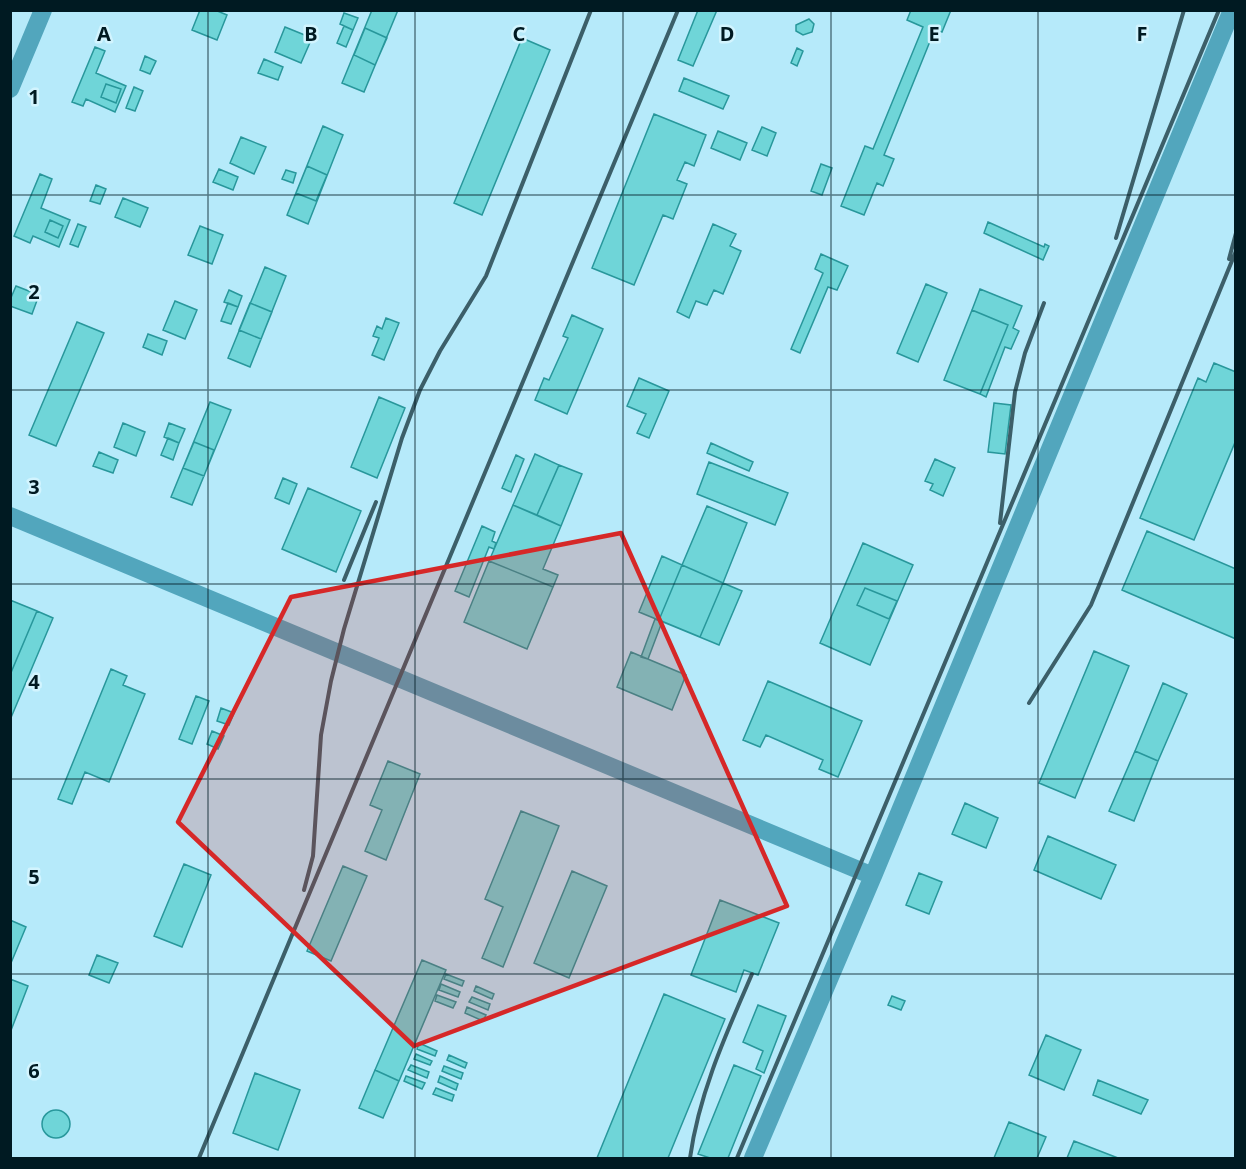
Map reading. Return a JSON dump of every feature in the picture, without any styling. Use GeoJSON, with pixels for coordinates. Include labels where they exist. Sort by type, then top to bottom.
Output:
{"type":"FeatureCollection","features":[{"type":"Feature","properties":{"kind":"lane"},"geometry":{"type":"LineString","coordinates":[[10,89],[43,10]]}},
{"type":"Feature","properties":{"kind":"lane"},"geometry":{"type":"LineString","coordinates":[[753,1158],[873,876],[1232,10]]}},
{"type":"Feature","properties":{"kind":"lane"},"geometry":{"type":"LineString","coordinates":[[10,516],[873,876]]}},
{"type":"Feature","properties":{"kind":"highlighted area"},"geometry":{"type":"Polygon","coordinates":[[[621,533],[787,906],[414,1046],[178,822],[291,597],[621,533]]]}},
{"type":"Feature","properties":{"kind":"building"},"geometry":{"type":"Polygon","coordinates":[[[200,10],[215,10],[227,15],[217,40],[192,30],[200,10]]]}},
{"type":"Feature","properties":{"kind":"building"},"geometry":{"type":"Polygon","coordinates":[[[372,10],[398,10],[364,92],[342,83],[372,10]]]}},
{"type":"Feature","properties":{"kind":"building"},"geometry":{"type":"Polygon","coordinates":[[[698,10],[717,10],[693,66],[678,60],[698,10]]]}},
{"type":"Feature","properties":{"kind":"building"},"geometry":{"type":"Polygon","coordinates":[[[911,10],[951,10],[942,32],[935,29],[884,155],[894,159],[883,186],[877,183],[864,215],[841,206],[865,146],[873,149],[923,27],[907,20],[911,10]]]}},
{"type":"Feature","properties":{"kind":"building"},"geometry":{"type":"Polygon","coordinates":[[[344,13],[358,18],[353,30],[340,24],[344,13]]]}},
{"type":"Feature","properties":{"kind":"building"},"geometry":{"type":"Polygon","coordinates":[[[809,19],[814,24],[812,32],[803,35],[796,31],[796,25],[809,19]]]}},
{"type":"Feature","properties":{"kind":"building"},"geometry":{"type":"Polygon","coordinates":[[[344,26],[353,30],[346,47],[337,43],[344,26]]]}},
{"type":"Feature","properties":{"kind":"building"},"geometry":{"type":"Polygon","coordinates":[[[285,27],[312,38],[301,63],[275,52],[285,27]]]}},
{"type":"Feature","properties":{"kind":"building"},"geometry":{"type":"Polygon","coordinates":[[[365,28],[387,38],[375,65],[354,55],[365,28]]]}},
{"type":"Feature","properties":{"kind":"building"},"geometry":{"type":"Polygon","coordinates":[[[522,38],[550,50],[482,215],[454,203],[522,38]]]}},
{"type":"Feature","properties":{"kind":"building"},"geometry":{"type":"Polygon","coordinates":[[[95,47],[105,51],[96,73],[126,86],[115,112],[86,99],[83,106],[72,102],[95,47]]]}},
{"type":"Feature","properties":{"kind":"building"},"geometry":{"type":"Polygon","coordinates":[[[797,48],[803,51],[797,66],[791,63],[797,48]]]}},
{"type":"Feature","properties":{"kind":"building"},"geometry":{"type":"Polygon","coordinates":[[[145,56],[156,61],[150,74],[140,70],[145,56]]]}},
{"type":"Feature","properties":{"kind":"building"},"geometry":{"type":"Polygon","coordinates":[[[264,59],[283,67],[278,80],[258,73],[264,59]]]}},
{"type":"Feature","properties":{"kind":"building"},"geometry":{"type":"Polygon","coordinates":[[[684,78],[729,96],[723,109],[679,91],[684,78]]]}},
{"type":"Feature","properties":{"kind":"building"},"geometry":{"type":"Polygon","coordinates":[[[106,84],[121,89],[116,103],[101,97],[106,84]]]}},
{"type":"Feature","properties":{"kind":"building"},"geometry":{"type":"Polygon","coordinates":[[[134,87],[143,91],[135,111],[126,108],[134,87]]]}},
{"type":"Feature","properties":{"kind":"building"},"geometry":{"type":"Polygon","coordinates":[[[654,114],[706,135],[694,166],[685,162],[677,180],[687,184],[673,219],[663,215],[634,285],[592,268],[654,114]]]}},
{"type":"Feature","properties":{"kind":"building"},"geometry":{"type":"Polygon","coordinates":[[[323,126],[343,135],[308,224],[287,215],[323,126]]]}},
{"type":"Feature","properties":{"kind":"building"},"geometry":{"type":"Polygon","coordinates":[[[762,127],[776,133],[767,156],[752,150],[762,127]]]}},
{"type":"Feature","properties":{"kind":"building"},"geometry":{"type":"Polygon","coordinates":[[[718,131],[747,143],[740,160],[711,148],[718,131]]]}},
{"type":"Feature","properties":{"kind":"building"},"geometry":{"type":"Polygon","coordinates":[[[241,137],[266,147],[254,174],[230,163],[241,137]]]}},
{"type":"Feature","properties":{"kind":"building"},"geometry":{"type":"Polygon","coordinates":[[[821,164],[832,168],[822,195],[811,191],[821,164]]]}},
{"type":"Feature","properties":{"kind":"building"},"geometry":{"type":"Polygon","coordinates":[[[307,166],[327,175],[316,201],[296,193],[307,166]]]}},
{"type":"Feature","properties":{"kind":"building"},"geometry":{"type":"Polygon","coordinates":[[[219,169],[238,177],[233,190],[213,182],[219,169]]]}},
{"type":"Feature","properties":{"kind":"building"},"geometry":{"type":"Polygon","coordinates":[[[286,170],[296,173],[293,183],[282,179],[286,170]]]}},
{"type":"Feature","properties":{"kind":"building"},"geometry":{"type":"Polygon","coordinates":[[[40,174],[52,179],[41,208],[70,220],[59,247],[33,236],[30,243],[14,236],[40,174]]]}},
{"type":"Feature","properties":{"kind":"building"},"geometry":{"type":"Polygon","coordinates":[[[96,185],[106,189],[100,204],[90,201],[96,185]]]}},
{"type":"Feature","properties":{"kind":"building"},"geometry":{"type":"Polygon","coordinates":[[[123,198],[148,208],[140,227],[115,217],[123,198]]]}},
{"type":"Feature","properties":{"kind":"building"},"geometry":{"type":"Polygon","coordinates":[[[50,220],[63,226],[58,238],[45,232],[50,220]]]}},
{"type":"Feature","properties":{"kind":"building"},"geometry":{"type":"Polygon","coordinates":[[[988,222],[1044,247],[1045,244],[1049,246],[1043,260],[984,233],[988,222]]]}},
{"type":"Feature","properties":{"kind":"building"},"geometry":{"type":"Polygon","coordinates":[[[78,224],[86,227],[78,247],[70,244],[78,224]]]}},
{"type":"Feature","properties":{"kind":"building"},"geometry":{"type":"Polygon","coordinates":[[[713,224],[736,234],[730,246],[741,251],[723,294],[714,290],[707,305],[696,301],[689,318],[677,312],[713,224]]]}},
{"type":"Feature","properties":{"kind":"building"},"geometry":{"type":"Polygon","coordinates":[[[200,226],[223,235],[212,264],[188,255],[200,226]]]}},
{"type":"Feature","properties":{"kind":"building"},"geometry":{"type":"Polygon","coordinates":[[[821,254],[848,266],[837,290],[828,287],[800,353],[791,349],[823,273],[815,269],[821,254]]]}},
{"type":"Feature","properties":{"kind":"building"},"geometry":{"type":"Polygon","coordinates":[[[265,267],[286,276],[250,367],[228,358],[265,267]]]}},
{"type":"Feature","properties":{"kind":"building"},"geometry":{"type":"Polygon","coordinates":[[[926,284],[947,293],[918,362],[897,353],[926,284]]]}},
{"type":"Feature","properties":{"kind":"building"},"geometry":{"type":"Polygon","coordinates":[[[16,286],[39,295],[32,314],[10,306],[16,286]]]}},
{"type":"Feature","properties":{"kind":"building"},"geometry":{"type":"Polygon","coordinates":[[[980,289],[1022,306],[1013,328],[1019,331],[1011,349],[1005,347],[986,397],[980,394],[1008,325],[972,310],[980,289]]]}},
{"type":"Feature","properties":{"kind":"building"},"geometry":{"type":"Polygon","coordinates":[[[229,290],[242,296],[238,307],[224,302],[229,290]]]}},
{"type":"Feature","properties":{"kind":"building"},"geometry":{"type":"Polygon","coordinates":[[[175,301],[197,310],[185,339],[163,330],[175,301]]]}},
{"type":"Feature","properties":{"kind":"building"},"geometry":{"type":"Polygon","coordinates":[[[228,303],[238,307],[231,324],[221,321],[228,303]]]}},
{"type":"Feature","properties":{"kind":"building"},"geometry":{"type":"Polygon","coordinates":[[[250,303],[272,312],[261,339],[239,330],[250,303]]]}},
{"type":"Feature","properties":{"kind":"building"},"geometry":{"type":"Polygon","coordinates":[[[972,310],[1008,325],[980,394],[944,380],[972,310]]]}},
{"type":"Feature","properties":{"kind":"building"},"geometry":{"type":"Polygon","coordinates":[[[572,315],[603,329],[567,414],[535,400],[544,378],[549,380],[568,338],[563,336],[572,315]]]}},
{"type":"Feature","properties":{"kind":"building"},"geometry":{"type":"Polygon","coordinates":[[[386,318],[399,323],[384,360],[372,355],[379,338],[373,336],[377,326],[382,329],[386,318]]]}},
{"type":"Feature","properties":{"kind":"building"},"geometry":{"type":"Polygon","coordinates":[[[77,322],[104,333],[56,446],[29,435],[77,322]]]}},
{"type":"Feature","properties":{"kind":"building"},"geometry":{"type":"Polygon","coordinates":[[[148,334],[167,341],[162,355],[143,347],[148,334]]]}},
{"type":"Feature","properties":{"kind":"building"},"geometry":{"type":"Polygon","coordinates":[[[1214,363],[1236,372],[1236,440],[1194,540],[1140,518],[1198,378],[1206,382],[1214,363]]]}},
{"type":"Feature","properties":{"kind":"building"},"geometry":{"type":"Polygon","coordinates":[[[639,378],[669,391],[649,438],[637,433],[646,414],[627,406],[639,378]]]}},
{"type":"Feature","properties":{"kind":"building"},"geometry":{"type":"Polygon","coordinates":[[[379,397],[405,408],[377,478],[351,467],[379,397]]]}},
{"type":"Feature","properties":{"kind":"building"},"geometry":{"type":"Polygon","coordinates":[[[210,402],[231,410],[192,505],[171,497],[210,402]]]}},
{"type":"Feature","properties":{"kind":"building"},"geometry":{"type":"Polygon","coordinates":[[[994,403],[1011,405],[1005,454],[988,452],[994,403]]]}},
{"type":"Feature","properties":{"kind":"building"},"geometry":{"type":"Polygon","coordinates":[[[123,423],[145,432],[136,456],[114,447],[123,423]]]}},
{"type":"Feature","properties":{"kind":"building"},"geometry":{"type":"Polygon","coordinates":[[[169,423],[185,429],[179,443],[164,437],[169,423]]]}},
{"type":"Feature","properties":{"kind":"building"},"geometry":{"type":"Polygon","coordinates":[[[168,438],[179,443],[173,460],[161,455],[168,438]]]}},
{"type":"Feature","properties":{"kind":"building"},"geometry":{"type":"Polygon","coordinates":[[[194,442],[214,450],[204,476],[183,468],[194,442]]]}},
{"type":"Feature","properties":{"kind":"building"},"geometry":{"type":"Polygon","coordinates":[[[711,443],[753,462],[749,471],[707,453],[711,443]]]}},
{"type":"Feature","properties":{"kind":"building"},"geometry":{"type":"Polygon","coordinates":[[[99,452],[118,460],[113,473],[93,466],[99,452]]]}},
{"type":"Feature","properties":{"kind":"building"},"geometry":{"type":"Polygon","coordinates":[[[535,454],[559,465],[537,515],[513,505],[535,454]]]}},
{"type":"Feature","properties":{"kind":"building"},"geometry":{"type":"Polygon","coordinates":[[[516,455],[524,459],[511,492],[502,488],[516,455]]]}},
{"type":"Feature","properties":{"kind":"building"},"geometry":{"type":"Polygon","coordinates":[[[935,459],[955,468],[943,496],[930,490],[933,484],[925,481],[935,459]]]}},
{"type":"Feature","properties":{"kind":"building"},"geometry":{"type":"Polygon","coordinates":[[[709,462],[788,493],[775,525],[697,494],[709,462]]]}},
{"type":"Feature","properties":{"kind":"building"},"geometry":{"type":"Polygon","coordinates":[[[559,465],[582,474],[561,526],[537,515],[559,465]]]}},
{"type":"Feature","properties":{"kind":"building"},"geometry":{"type":"Polygon","coordinates":[[[283,478],[297,484],[289,504],[275,498],[283,478]]]}},
{"type":"Feature","properties":{"kind":"building"},"geometry":{"type":"Polygon","coordinates":[[[308,488],[361,511],[336,572],[282,549],[308,488]]]}},
{"type":"Feature","properties":{"kind":"building"},"geometry":{"type":"Polygon","coordinates":[[[513,505],[561,526],[543,569],[558,575],[553,587],[489,561],[513,505]]]}},
{"type":"Feature","properties":{"kind":"building"},"geometry":{"type":"Polygon","coordinates":[[[707,506],[747,523],[723,583],[742,591],[719,645],[639,612],[662,556],[682,565],[707,506]]]}},
{"type":"Feature","properties":{"kind":"building"},"geometry":{"type":"Polygon","coordinates":[[[482,526],[495,532],[492,541],[496,543],[494,549],[489,547],[469,597],[455,591],[482,526]]]}},
{"type":"Feature","properties":{"kind":"building"},"geometry":{"type":"Polygon","coordinates":[[[1147,531],[1236,569],[1236,639],[1122,590],[1147,531]]]}},
{"type":"Feature","properties":{"kind":"building"},"geometry":{"type":"Polygon","coordinates":[[[863,543],[913,565],[870,665],[820,643],[863,543]]]}},
{"type":"Feature","properties":{"kind":"building"},"geometry":{"type":"Polygon","coordinates":[[[489,561],[553,587],[527,649],[464,622],[489,561]]]}},
{"type":"Feature","properties":{"kind":"building"},"geometry":{"type":"Polygon","coordinates":[[[682,565],[723,583],[700,637],[659,620],[682,565]]]}},
{"type":"Feature","properties":{"kind":"building"},"geometry":{"type":"Polygon","coordinates":[[[865,588],[897,601],[889,619],[857,605],[865,588]]]}},
{"type":"Feature","properties":{"kind":"building"},"geometry":{"type":"Polygon","coordinates":[[[10,600],[37,611],[10,675],[10,600]]]}},
{"type":"Feature","properties":{"kind":"building"},"geometry":{"type":"Polygon","coordinates":[[[37,611],[53,618],[10,720],[10,675],[37,611]]]}},
{"type":"Feature","properties":{"kind":"building"},"geometry":{"type":"Polygon","coordinates":[[[655,619],[662,622],[648,659],[641,657],[655,619]]]}},
{"type":"Feature","properties":{"kind":"building"},"geometry":{"type":"Polygon","coordinates":[[[1094,651],[1129,666],[1075,798],[1039,783],[1094,651]]]}},
{"type":"Feature","properties":{"kind":"building"},"geometry":{"type":"Polygon","coordinates":[[[631,652],[686,675],[672,710],[617,687],[631,652]]]}},
{"type":"Feature","properties":{"kind":"building"},"geometry":{"type":"Polygon","coordinates":[[[111,669],[127,676],[123,685],[145,694],[109,782],[85,772],[72,804],[58,799],[111,669]]]}},
{"type":"Feature","properties":{"kind":"building"},"geometry":{"type":"Polygon","coordinates":[[[768,681],[862,721],[838,777],[819,769],[823,760],[766,735],[760,747],[743,740],[768,681]]]}},
{"type":"Feature","properties":{"kind":"building"},"geometry":{"type":"Polygon","coordinates":[[[1163,683],[1187,694],[1158,761],[1135,751],[1163,683]]]}},
{"type":"Feature","properties":{"kind":"building"},"geometry":{"type":"Polygon","coordinates":[[[196,696],[209,701],[192,744],[179,739],[196,696]]]}},
{"type":"Feature","properties":{"kind":"building"},"geometry":{"type":"Polygon","coordinates":[[[221,708],[234,713],[229,725],[217,721],[221,708]]]}},
{"type":"Feature","properties":{"kind":"building"},"geometry":{"type":"Polygon","coordinates":[[[212,731],[224,736],[218,749],[207,744],[212,731]]]}},
{"type":"Feature","properties":{"kind":"building"},"geometry":{"type":"Polygon","coordinates":[[[1135,751],[1158,761],[1134,821],[1109,811],[1135,751]]]}},
{"type":"Feature","properties":{"kind":"building"},"geometry":{"type":"Polygon","coordinates":[[[388,761],[420,774],[386,860],[365,851],[382,810],[370,805],[388,761]]]}},
{"type":"Feature","properties":{"kind":"building"},"geometry":{"type":"Polygon","coordinates":[[[965,803],[998,818],[986,848],[952,834],[965,803]]]}},
{"type":"Feature","properties":{"kind":"building"},"geometry":{"type":"Polygon","coordinates":[[[521,811],[559,826],[503,967],[482,958],[503,907],[485,899],[521,811]]]}},
{"type":"Feature","properties":{"kind":"building"},"geometry":{"type":"Polygon","coordinates":[[[1048,836],[1116,865],[1101,899],[1034,870],[1048,836]]]}},
{"type":"Feature","properties":{"kind":"building"},"geometry":{"type":"Polygon","coordinates":[[[184,864],[211,875],[182,947],[154,936],[184,864]]]}},
{"type":"Feature","properties":{"kind":"building"},"geometry":{"type":"Polygon","coordinates":[[[343,866],[367,876],[331,961],[307,951],[343,866]]]}},
{"type":"Feature","properties":{"kind":"building"},"geometry":{"type":"Polygon","coordinates":[[[572,871],[607,886],[569,978],[534,963],[572,871]]]}},
{"type":"Feature","properties":{"kind":"building"},"geometry":{"type":"Polygon","coordinates":[[[919,873],[942,882],[929,914],[906,905],[919,873]]]}},
{"type":"Feature","properties":{"kind":"building"},"geometry":{"type":"Polygon","coordinates":[[[720,900],[779,923],[758,975],[744,970],[736,992],[691,975],[720,900]]]}},
{"type":"Feature","properties":{"kind":"building"},"geometry":{"type":"Polygon","coordinates":[[[10,920],[26,927],[11,963],[10,962],[10,920]]]}},
{"type":"Feature","properties":{"kind":"building"},"geometry":{"type":"Polygon","coordinates":[[[97,955],[118,963],[109,983],[89,975],[97,955]]]}},
{"type":"Feature","properties":{"kind":"building"},"geometry":{"type":"Polygon","coordinates":[[[422,960],[446,970],[399,1081],[375,1070],[422,960]]]}},
{"type":"Feature","properties":{"kind":"building"},"geometry":{"type":"Polygon","coordinates":[[[446,974],[464,981],[462,986],[444,979],[446,974]]]}},
{"type":"Feature","properties":{"kind":"building"},"geometry":{"type":"Polygon","coordinates":[[[10,979],[28,986],[10,1033],[10,979]]]}},
{"type":"Feature","properties":{"kind":"building"},"geometry":{"type":"Polygon","coordinates":[[[441,984],[460,992],[458,997],[439,990],[441,984]]]}},
{"type":"Feature","properties":{"kind":"building"},"geometry":{"type":"Polygon","coordinates":[[[476,986],[494,994],[492,999],[474,991],[476,986]]]}},
{"type":"Feature","properties":{"kind":"building"},"geometry":{"type":"Polygon","coordinates":[[[664,994],[725,1019],[668,1158],[597,1158],[664,994]]]}},
{"type":"Feature","properties":{"kind":"building"},"geometry":{"type":"Polygon","coordinates":[[[437,995],[456,1002],[453,1008],[435,1001],[437,995]]]}},
{"type":"Feature","properties":{"kind":"building"},"geometry":{"type":"Polygon","coordinates":[[[892,996],[905,1001],[901,1010],[888,1005],[892,996]]]}},
{"type":"Feature","properties":{"kind":"building"},"geometry":{"type":"Polygon","coordinates":[[[472,997],[490,1004],[488,1010],[469,1002],[472,997]]]}},
{"type":"Feature","properties":{"kind":"building"},"geometry":{"type":"Polygon","coordinates":[[[758,1005],[786,1016],[764,1073],[756,1069],[763,1051],[743,1042],[758,1005]]]}},
{"type":"Feature","properties":{"kind":"building"},"geometry":{"type":"Polygon","coordinates":[[[467,1007],[486,1015],[483,1021],[465,1013],[467,1007]]]}},
{"type":"Feature","properties":{"kind":"building"},"geometry":{"type":"Polygon","coordinates":[[[1046,1035],[1081,1050],[1064,1090],[1029,1075],[1046,1035]]]}},
{"type":"Feature","properties":{"kind":"building"},"geometry":{"type":"Polygon","coordinates":[[[419,1043],[437,1051],[435,1056],[417,1049],[419,1043]]]}},
{"type":"Feature","properties":{"kind":"building"},"geometry":{"type":"Polygon","coordinates":[[[416,1054],[432,1061],[430,1065],[414,1059],[416,1054]]]}},
{"type":"Feature","properties":{"kind":"building"},"geometry":{"type":"Polygon","coordinates":[[[449,1055],[467,1063],[465,1068],[447,1060],[449,1055]]]}},
{"type":"Feature","properties":{"kind":"building"},"geometry":{"type":"Polygon","coordinates":[[[411,1065],[429,1072],[427,1078],[408,1070],[411,1065]]]}},
{"type":"Feature","properties":{"kind":"building"},"geometry":{"type":"Polygon","coordinates":[[[734,1065],[761,1076],[728,1158],[710,1158],[698,1154],[734,1065]]]}},
{"type":"Feature","properties":{"kind":"building"},"geometry":{"type":"Polygon","coordinates":[[[444,1066],[463,1073],[461,1079],[442,1071],[444,1066]]]}},
{"type":"Feature","properties":{"kind":"building"},"geometry":{"type":"Polygon","coordinates":[[[375,1070],[399,1081],[383,1118],[359,1108],[375,1070]]]}},
{"type":"Feature","properties":{"kind":"building"},"geometry":{"type":"Polygon","coordinates":[[[255,1073],[300,1090],[278,1150],[233,1133],[255,1073]]]}},
{"type":"Feature","properties":{"kind":"building"},"geometry":{"type":"Polygon","coordinates":[[[406,1076],[425,1083],[422,1089],[404,1081],[406,1076]]]}},
{"type":"Feature","properties":{"kind":"building"},"geometry":{"type":"Polygon","coordinates":[[[440,1076],[458,1084],[456,1090],[438,1082],[440,1076]]]}},
{"type":"Feature","properties":{"kind":"building"},"geometry":{"type":"Polygon","coordinates":[[[1098,1080],[1148,1100],[1141,1114],[1093,1095],[1098,1080]]]}},
{"type":"Feature","properties":{"kind":"building"},"geometry":{"type":"Polygon","coordinates":[[[436,1088],[454,1095],[452,1101],[433,1094],[436,1088]]]}},
{"type":"Feature","properties":{"kind":"building"},"geometry":{"type":"Polygon","coordinates":[[[56,1110],[66,1114],[70,1124],[66,1134],[56,1138],[46,1134],[42,1124],[46,1114],[56,1110]]]}},
{"type":"Feature","properties":{"kind":"building"},"geometry":{"type":"Polygon","coordinates":[[[1009,1122],[1046,1137],[1037,1158],[994,1158],[1009,1122]]]}},
{"type":"Feature","properties":{"kind":"building"},"geometry":{"type":"Polygon","coordinates":[[[1074,1141],[1118,1158],[1067,1158],[1074,1141]]]}},
{"type":"Feature","properties":{"kind":"railway"},"geometry":{"type":"LineString","coordinates":[[304,890],[313,856],[321,735],[331,681],[344,629],[402,438],[420,390],[440,351],[486,276],[591,10]]}},
{"type":"Feature","properties":{"kind":"railway"},"geometry":{"type":"LineString","coordinates":[[199,1158],[678,10]]}},
{"type":"Feature","properties":{"kind":"railway"},"geometry":{"type":"LineString","coordinates":[[1116,238],[1184,10]]}},
{"type":"Feature","properties":{"kind":"railway"},"geometry":{"type":"LineString","coordinates":[[737,1158],[1219,10]]}},
{"type":"Feature","properties":{"kind":"railway"},"geometry":{"type":"LineString","coordinates":[[1229,259],[1236,233]]}},
{"type":"Feature","properties":{"kind":"railway"},"geometry":{"type":"LineString","coordinates":[[1029,703],[1091,605],[1236,251]]}},
{"type":"Feature","properties":{"kind":"railway"},"geometry":{"type":"LineString","coordinates":[[1000,523],[1015,392],[1025,353],[1044,303]]}},
{"type":"Feature","properties":{"kind":"railway"},"geometry":{"type":"LineString","coordinates":[[344,580],[376,502]]}},
{"type":"Feature","properties":{"kind":"railway"},"geometry":{"type":"LineString","coordinates":[[690,1158],[707,1087],[723,1041],[752,974]]}}]}
